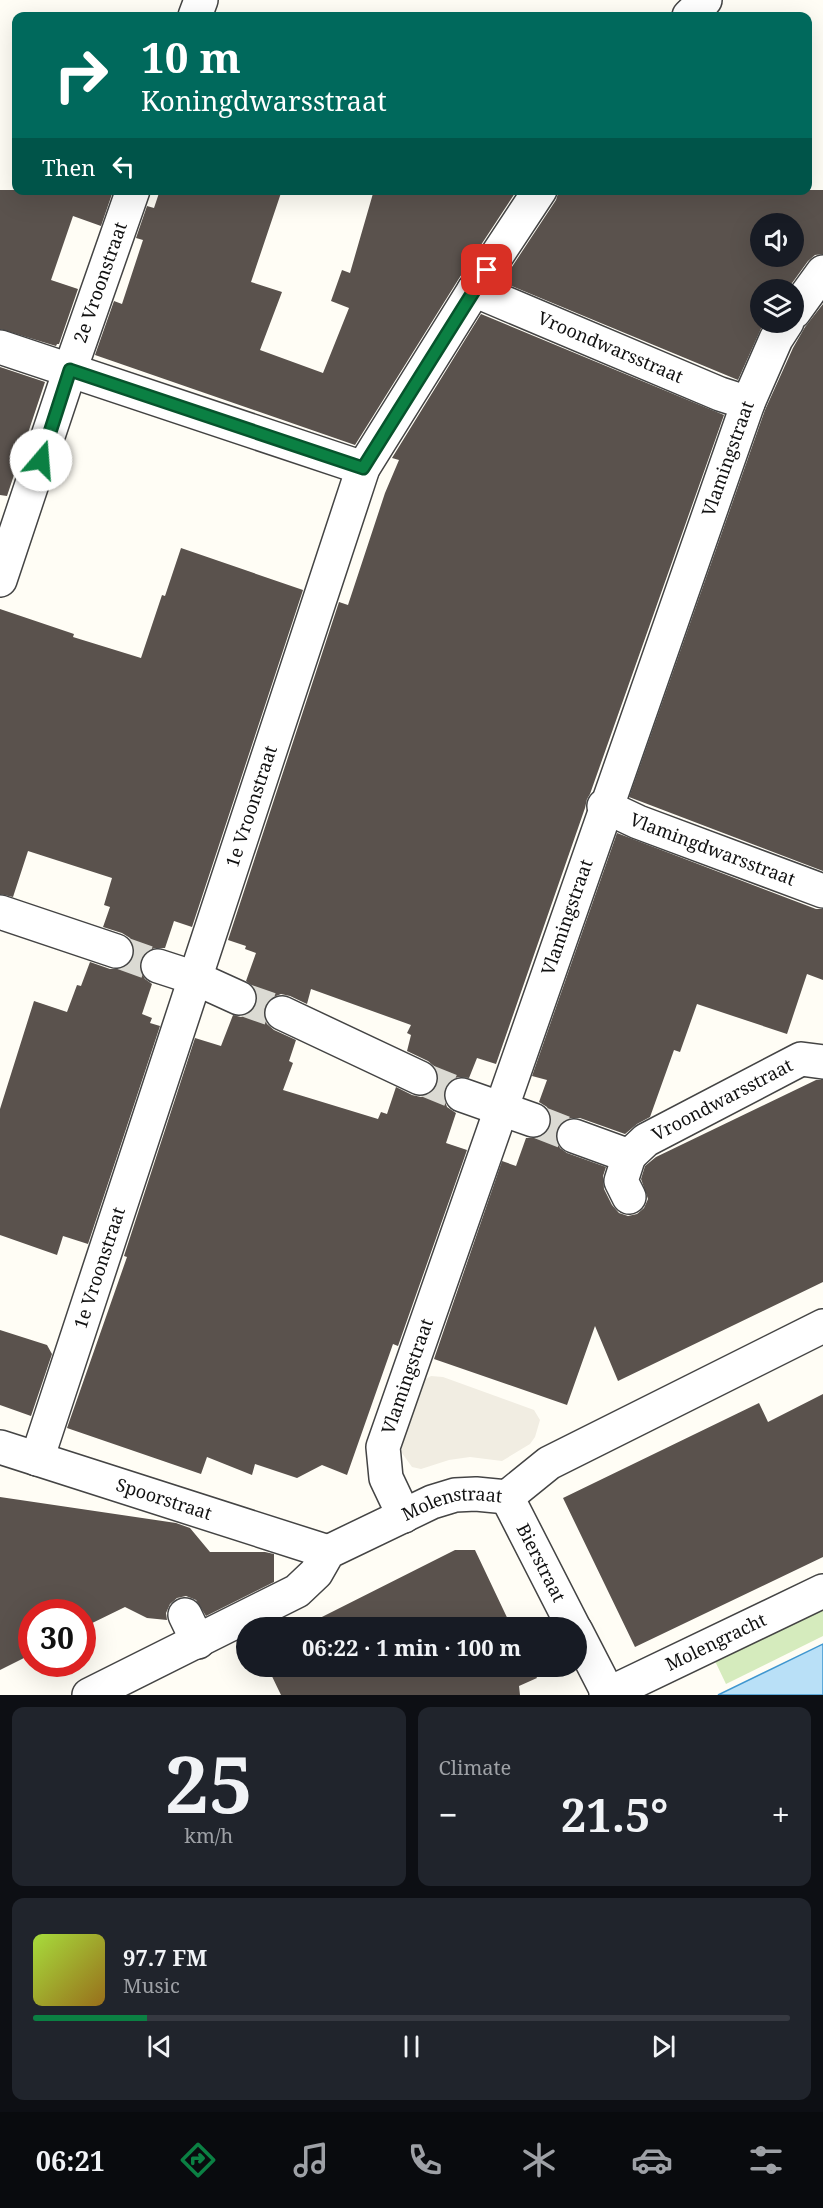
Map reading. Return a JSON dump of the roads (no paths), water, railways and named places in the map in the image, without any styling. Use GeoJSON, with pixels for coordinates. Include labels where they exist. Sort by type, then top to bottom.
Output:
{"type":"FeatureCollection","features":[{"type":"Feature","properties":{"kind":"street"},"geometry":{"type":"LineString","coordinates":[[693,12],[705,0]]}},
{"type":"Feature","properties":{"kind":"street","name":"2e Vroonstraat"},"geometry":{"type":"LineString","coordinates":[[0,580],[131,195]]}},
{"type":"Feature","properties":{"kind":"street","name":"1e Vroonstraat"},"geometry":{"type":"LineString","coordinates":[[37,1459],[363,468],[474,290],[537,195]]}},
{"type":"Feature","properties":{"kind":"street"},"geometry":{"type":"LineString","coordinates":[[804,298],[823,272]]}},
{"type":"Feature","properties":{"kind":"street","name":"Vroondwarsstraat"},"geometry":{"type":"LineString","coordinates":[[474,290],[720,394],[748,403]]}},
{"type":"Feature","properties":{"kind":"street","name":"Vlamingstraat"},"geometry":{"type":"LineString","coordinates":[[404,1516],[386,1478],[383,1447],[502,1109],[604,806],[748,403],[780,333]]}},
{"type":"Feature","properties":{"kind":"street"},"geometry":{"type":"LineString","coordinates":[[0,347],[363,468]]}},
{"type":"Feature","properties":{"kind":"street","name":"Vlamingdwarsstraat"},"geometry":{"type":"LineString","coordinates":[[604,806],[638,822],[823,891]]}},
{"type":"Feature","properties":{"kind":"street"},"geometry":{"type":"LineString","coordinates":[[0,912],[116,951]]}},
{"type":"Feature","properties":{"kind":"street"},"geometry":{"type":"LineString","coordinates":[[158,966],[195,978],[239,998]]}},
{"type":"Feature","properties":{"kind":"street"},"geometry":{"type":"LineString","coordinates":[[282,1013],[420,1078]]}},
{"type":"Feature","properties":{"kind":"street","name":"Vroondwarsstraat"},"geometry":{"type":"LineString","coordinates":[[638,1148],[801,1059],[823,1062]]}},
{"type":"Feature","properties":{"kind":"street"},"geometry":{"type":"LineString","coordinates":[[462,1095],[532,1120]]}},
{"type":"Feature","properties":{"kind":"street"},"geometry":{"type":"LineString","coordinates":[[574,1137],[638,1148],[621,1181],[629,1197]]}},
{"type":"Feature","properties":{"kind":"street","name":"Molenstraat"},"geometry":{"type":"LineString","coordinates":[[328,1552],[432,1502],[455,1495],[476,1494],[507,1497],[549,1463],[823,1326]]}},
{"type":"Feature","properties":{"kind":"street","name":"Spoorstraat"},"geometry":{"type":"LineString","coordinates":[[0,1447],[328,1552]]}},
{"type":"Feature","properties":{"kind":"street","name":"Bierstraat"},"geometry":{"type":"LineString","coordinates":[[507,1497],[569,1617]]}},
{"type":"Feature","properties":{"kind":"street"},"geometry":{"type":"LineString","coordinates":[[89,1695],[192,1628],[297,1591],[316,1573],[328,1552]]}},
{"type":"Feature","properties":{"kind":"street","name":"Molengracht"},"geometry":{"type":"LineString","coordinates":[[608,1695],[823,1591]]}},
{"type":"Feature","properties":{"kind":"street","name":"Bierstraat"},"geometry":{"type":"LineString","coordinates":[[587,1653],[608,1695]]}},
{"type":"Feature","properties":{"kind":"water"},"geometry":{"type":"Polygon","coordinates":[[[823,1644],[823,1695],[718,1695],[823,1644]]]}},
{"type":"Feature","properties":{"kind":"tunnel"},"geometry":{"type":"LineString","coordinates":[[116,951],[158,966]]}},
{"type":"Feature","properties":{"kind":"tunnel"},"geometry":{"type":"LineString","coordinates":[[239,998],[282,1013]]}},
{"type":"Feature","properties":{"kind":"tunnel"},"geometry":{"type":"LineString","coordinates":[[420,1078],[462,1095]]}},
{"type":"Feature","properties":{"kind":"tunnel"},"geometry":{"type":"LineString","coordinates":[[533,1120],[574,1136]]}}]}
